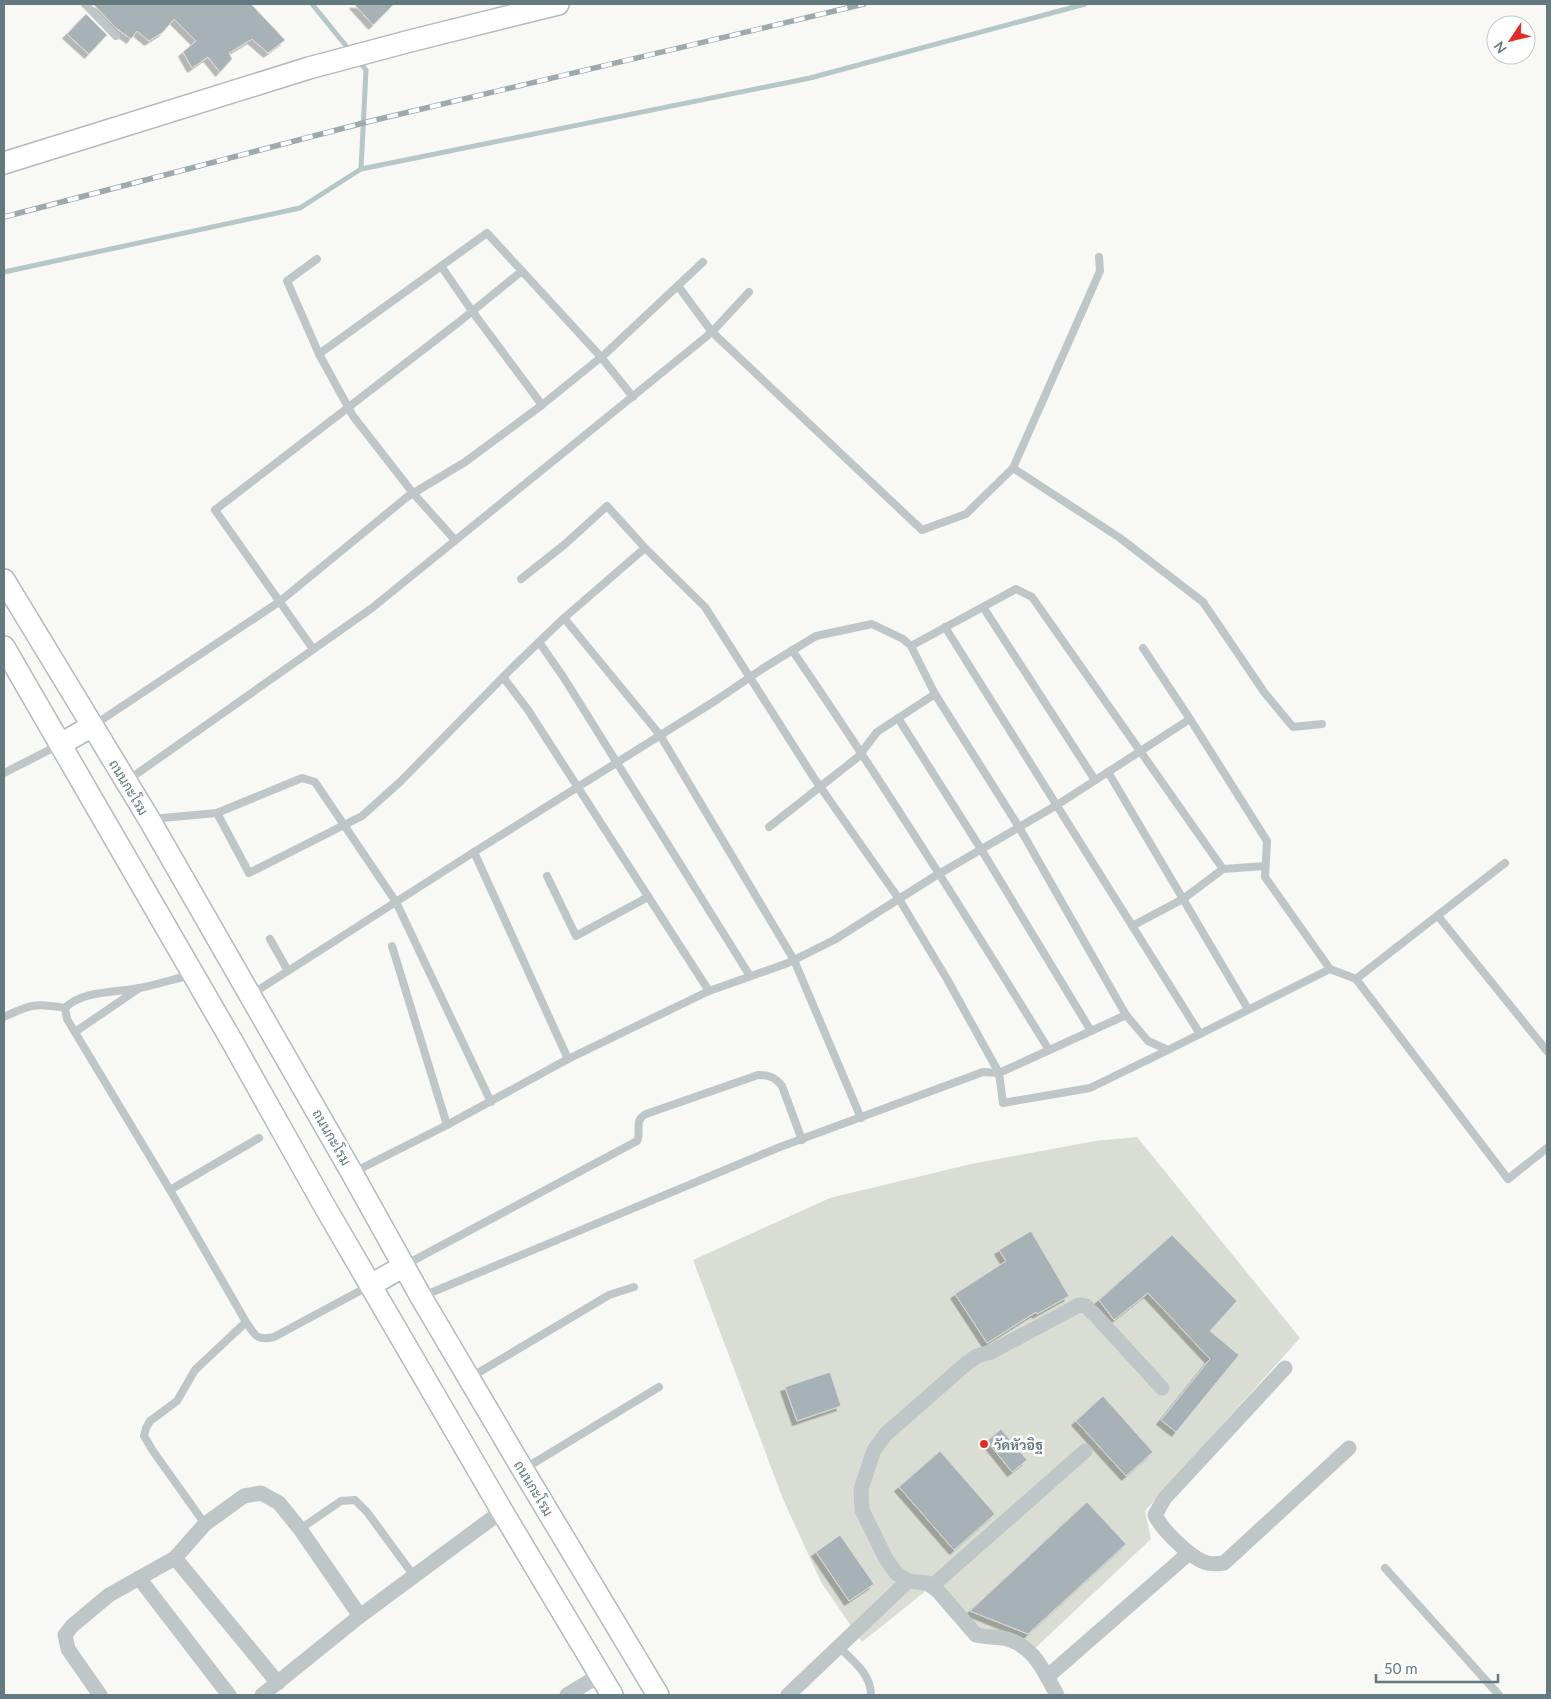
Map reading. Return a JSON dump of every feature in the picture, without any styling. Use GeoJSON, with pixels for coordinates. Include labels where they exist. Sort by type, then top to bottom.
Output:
{"type":"FeatureCollection","features":[{"type":"Feature","properties":{"kind":"main road"},"geometry":{"type":"LineString","coordinates":[[4,163],[309,68],[558,4]]}},
{"type":"Feature","properties":{"kind":"main road","name":"ถนนกะโรม"},"geometry":{"type":"LineString","coordinates":[[4,580],[126,781],[352,1173],[421,1297],[658,1695]]}},
{"type":"Feature","properties":{"kind":"main road"},"geometry":{"type":"LineString","coordinates":[[4,647],[502,1511],[612,1695]]}},
{"type":"Feature","properties":{"kind":"main road"},"geometry":{"type":"LineString","coordinates":[[61,744],[92,726]]}},
{"type":"Feature","properties":{"kind":"main road"},"geometry":{"type":"LineString","coordinates":[[371,1285],[404,1266]]}},
{"type":"Feature","properties":{"kind":"street"},"geometry":{"type":"LineString","coordinates":[[1057,1695],[1036,1659],[1019,1643],[1003,1638],[976,1635],[932,1586],[928,1583],[908,1580],[896,1573],[886,1558],[862,1510],[861,1489],[874,1450],[886,1434],[967,1363],[978,1356],[992,1352],[1079,1304],[1086,1306],[1096,1316],[1162,1388]]}},
{"type":"Feature","properties":{"kind":"street"},"geometry":{"type":"LineString","coordinates":[[1285,1368],[1164,1499],[1155,1515],[1158,1522],[1189,1553],[1205,1563],[1224,1563],[1349,1448]]}},
{"type":"Feature","properties":{"kind":"street"},"geometry":{"type":"LineString","coordinates":[[932,1586],[1085,1452]]}},
{"type":"Feature","properties":{"kind":"street"},"geometry":{"type":"LineString","coordinates":[[100,1695],[68,1649],[65,1635],[72,1626],[110,1595],[175,1558],[205,1524],[244,1496],[261,1493],[279,1503],[300,1529],[360,1616]]}},
{"type":"Feature","properties":{"kind":"street"},"geometry":{"type":"LineString","coordinates":[[262,1695],[360,1616],[502,1511]]}},
{"type":"Feature","properties":{"kind":"street"},"geometry":{"type":"LineString","coordinates":[[1047,1677],[1189,1553]]}},
{"type":"Feature","properties":{"kind":"street"},"geometry":{"type":"LineString","coordinates":[[175,1558],[278,1683]]}},
{"type":"Feature","properties":{"kind":"street"},"geometry":{"type":"LineString","coordinates":[[139,1578],[229,1695]]}},
{"type":"Feature","properties":{"kind":"street"},"geometry":{"type":"LineString","coordinates":[[788,1695],[908,1580]]}},
{"type":"Feature","properties":{"kind":"street"},"geometry":{"type":"LineString","coordinates":[[567,1695],[600,1675]]}},
{"type":"Feature","properties":{"kind":"lane"},"geometry":{"type":"LineString","coordinates":[[85,4],[116,36]]}},
{"type":"Feature","properties":{"kind":"lane"},"geometry":{"type":"LineString","coordinates":[[319,354],[487,233],[601,357],[633,396]]}},
{"type":"Feature","properties":{"kind":"lane"},"geometry":{"type":"LineString","coordinates":[[678,286],[712,332],[922,530],[966,514],[1013,468],[1100,271],[1099,256]]}},
{"type":"Feature","properties":{"kind":"lane"},"geometry":{"type":"LineString","coordinates":[[317,259],[287,281],[319,354],[353,416],[413,493],[455,540]]}},
{"type":"Feature","properties":{"kind":"lane"},"geometry":{"type":"LineString","coordinates":[[92,726],[279,602],[413,493],[465,462],[542,405],[601,357],[703,262]]}},
{"type":"Feature","properties":{"kind":"lane"},"geometry":{"type":"LineString","coordinates":[[441,266],[472,312],[542,405]]}},
{"type":"Feature","properties":{"kind":"lane"},"geometry":{"type":"LineString","coordinates":[[313,649],[215,510],[472,312],[522,271]]}},
{"type":"Feature","properties":{"kind":"lane"},"geometry":{"type":"LineString","coordinates":[[126,781],[372,608],[712,332],[749,292]]}},
{"type":"Feature","properties":{"kind":"lane"},"geometry":{"type":"LineString","coordinates":[[1013,468],[1120,538],[1203,602],[1264,692],[1293,727],[1322,724]]}},
{"type":"Feature","properties":{"kind":"lane"},"geometry":{"type":"LineString","coordinates":[[521,578],[564,544],[607,506],[645,548],[705,607],[820,787],[899,899],[947,979],[999,1073],[1004,1103],[1090,1088],[1330,969]]}},
{"type":"Feature","properties":{"kind":"lane"},"geometry":{"type":"LineString","coordinates":[[217,813],[250,873],[362,816],[400,782],[564,618],[645,548]]}},
{"type":"Feature","properties":{"kind":"lane"},"geometry":{"type":"LineString","coordinates":[[911,646],[1016,589],[1032,597],[1223,869]]}},
{"type":"Feature","properties":{"kind":"lane"},"geometry":{"type":"LineString","coordinates":[[983,607],[1095,780]]}},
{"type":"Feature","properties":{"kind":"lane"},"geometry":{"type":"LineString","coordinates":[[564,618],[660,735],[794,960],[860,1118]]}},
{"type":"Feature","properties":{"kind":"lane"},"geometry":{"type":"LineString","coordinates":[[250,996],[792,650],[816,636],[872,624],[903,639],[911,646],[935,694],[1019,827],[1126,1015],[1148,1041],[1168,1050]]}},
{"type":"Feature","properties":{"kind":"lane"},"geometry":{"type":"LineString","coordinates":[[945,627],[1200,1034]]}},
{"type":"Feature","properties":{"kind":"lane"},"geometry":{"type":"LineString","coordinates":[[539,642],[564,678],[750,976]]}},
{"type":"Feature","properties":{"kind":"lane"},"geometry":{"type":"LineString","coordinates":[[1143,648],[1267,841],[1265,877],[1330,969],[1356,979],[1508,1179],[1547,1148]]}},
{"type":"Feature","properties":{"kind":"lane"},"geometry":{"type":"LineString","coordinates":[[792,650],[862,752],[940,873],[1049,1050]]}},
{"type":"Feature","properties":{"kind":"lane"},"geometry":{"type":"LineString","coordinates":[[503,677],[528,710],[709,991]]}},
{"type":"Feature","properties":{"kind":"lane"},"geometry":{"type":"LineString","coordinates":[[769,826],[858,757],[877,732],[935,694]]}},
{"type":"Feature","properties":{"kind":"lane"},"geometry":{"type":"LineString","coordinates":[[898,718],[981,849],[1091,1031]]}},
{"type":"Feature","properties":{"kind":"lane"},"geometry":{"type":"LineString","coordinates":[[352,1173],[491,1102],[568,1060],[709,991],[794,960],[834,940],[940,873],[1057,805],[1190,719]]}},
{"type":"Feature","properties":{"kind":"lane"},"geometry":{"type":"LineString","coordinates":[[4,774],[61,744]]}},
{"type":"Feature","properties":{"kind":"lane"},"geometry":{"type":"LineString","coordinates":[[1108,772],[1248,1010]]}},
{"type":"Feature","properties":{"kind":"lane"},"geometry":{"type":"LineString","coordinates":[[148,819],[217,813],[302,778],[315,782],[396,902],[491,1102]]}},
{"type":"Feature","properties":{"kind":"lane"},"geometry":{"type":"LineString","coordinates":[[474,852],[568,1060]]}},
{"type":"Feature","properties":{"kind":"lane"},"geometry":{"type":"LineString","coordinates":[[1356,979],[1505,863]]}},
{"type":"Feature","properties":{"kind":"lane"},"geometry":{"type":"LineString","coordinates":[[1132,926],[1183,899],[1223,869],[1265,866]]}},
{"type":"Feature","properties":{"kind":"lane"},"geometry":{"type":"LineString","coordinates":[[547,876],[576,936],[648,897]]}},
{"type":"Feature","properties":{"kind":"lane"},"geometry":{"type":"LineString","coordinates":[[1438,916],[1547,1051]]}},
{"type":"Feature","properties":{"kind":"lane"},"geometry":{"type":"LineString","coordinates":[[270,939],[288,971]]}},
{"type":"Feature","properties":{"kind":"lane"},"geometry":{"type":"LineString","coordinates":[[392,946],[447,1125]]}},
{"type":"Feature","properties":{"kind":"lane"},"geometry":{"type":"LineString","coordinates":[[65,1008],[72,1002],[86,996],[139,988],[194,974]]}},
{"type":"Feature","properties":{"kind":"lane"},"geometry":{"type":"LineString","coordinates":[[75,1032],[139,988]]}},
{"type":"Feature","properties":{"kind":"lane"},"geometry":{"type":"LineString","coordinates":[[4,1017],[25,1007],[42,1004],[65,1008]]}},
{"type":"Feature","properties":{"kind":"lane"},"geometry":{"type":"LineString","coordinates":[[65,1008],[67,1019],[256,1336],[265,1339],[274,1337],[371,1285]]}},
{"type":"Feature","properties":{"kind":"lane"},"geometry":{"type":"LineString","coordinates":[[421,1297],[780,1147],[983,1072],[999,1073],[1126,1015]]}},
{"type":"Feature","properties":{"kind":"lane"},"geometry":{"type":"LineString","coordinates":[[404,1266],[637,1141],[639,1120],[646,1114],[758,1075],[769,1075],[777,1079],[782,1086],[802,1140]]}},
{"type":"Feature","properties":{"kind":"lane"},"geometry":{"type":"LineString","coordinates":[[170,1190],[258,1138]]}},
{"type":"Feature","properties":{"kind":"lane"},"geometry":{"type":"LineString","coordinates":[[469,1378],[602,1298],[634,1287]]}},
{"type":"Feature","properties":{"kind":"lane"},"geometry":{"type":"LineString","coordinates":[[205,1524],[144,1436],[150,1420],[177,1401],[195,1370],[246,1322]]}},
{"type":"Feature","properties":{"kind":"lane"},"geometry":{"type":"LineString","coordinates":[[523,1470],[659,1387]]}},
{"type":"Feature","properties":{"kind":"lane"},"geometry":{"type":"LineString","coordinates":[[300,1529],[341,1500],[355,1500],[367,1512],[414,1576]]}},
{"type":"Feature","properties":{"kind":"lane"},"geometry":{"type":"LineString","coordinates":[[1385,1568],[1499,1695]]}},
{"type":"Feature","properties":{"kind":"lane"},"geometry":{"type":"LineString","coordinates":[[839,1647],[865,1674],[870,1685],[871,1695]]}},
{"type":"Feature","properties":{"kind":"shaded area","name":"วัดหัวอิฐ"},"geometry":{"type":"Polygon","coordinates":[[[1137,1137],[1300,1338],[1145,1511],[1151,1539],[1031,1652],[970,1630],[932,1586],[862,1642],[821,1582],[783,1499],[693,1260],[830,1198],[971,1164],[1095,1141],[1137,1137]]]}},
{"type":"Feature","properties":{"kind":"building"},"geometry":{"type":"Polygon","coordinates":[[[93,4],[251,4],[285,40],[268,53],[252,39],[229,53],[232,59],[220,72],[208,57],[192,68],[183,52],[196,41],[174,19],[163,32],[149,41],[137,31],[131,39],[116,28],[93,4]]]}},
{"type":"Feature","properties":{"kind":"building"},"geometry":{"type":"Polygon","coordinates":[[[354,4],[394,4],[373,25],[354,4]]]}},
{"type":"Feature","properties":{"kind":"building"},"geometry":{"type":"Polygon","coordinates":[[[86,14],[107,35],[89,54],[67,34],[86,14]]]}},
{"type":"Feature","properties":{"kind":"building"},"geometry":{"type":"Polygon","coordinates":[[[1031,1231],[1069,1296],[1037,1314],[1036,1312],[987,1343],[955,1294],[1006,1261],[999,1250],[1031,1231]]]}},
{"type":"Feature","properties":{"kind":"building"},"geometry":{"type":"Polygon","coordinates":[[[1172,1235],[1237,1301],[1210,1331],[1239,1355],[1176,1432],[1161,1420],[1210,1359],[1148,1293],[1114,1320],[1099,1300],[1172,1235]]]}},
{"type":"Feature","properties":{"kind":"building"},"geometry":{"type":"Polygon","coordinates":[[[830,1372],[841,1406],[797,1421],[785,1387],[830,1372]]]}},
{"type":"Feature","properties":{"kind":"building"},"geometry":{"type":"Polygon","coordinates":[[[1103,1396],[1153,1452],[1126,1476],[1076,1421],[1103,1396]]]}},
{"type":"Feature","properties":{"kind":"building"},"geometry":{"type":"Polygon","coordinates":[[[1001,1429],[1027,1460],[1012,1472],[987,1441],[1001,1429]]]}},
{"type":"Feature","properties":{"kind":"building"},"geometry":{"type":"Polygon","coordinates":[[[940,1451],[995,1514],[954,1550],[899,1487],[940,1451]]]}},
{"type":"Feature","properties":{"kind":"building"},"geometry":{"type":"Polygon","coordinates":[[[1087,1502],[1126,1544],[1028,1634],[970,1611],[1087,1502]]]}},
{"type":"Feature","properties":{"kind":"building"},"geometry":{"type":"Polygon","coordinates":[[[840,1535],[874,1584],[849,1601],[816,1552],[840,1535]]]}},
{"type":"Feature","properties":{"kind":"waterway"},"geometry":{"type":"LineString","coordinates":[[312,4],[351,52]]}},
{"type":"Feature","properties":{"kind":"waterway"},"geometry":{"type":"LineString","coordinates":[[4,272],[300,208],[361,169],[810,78],[1085,4]]}},
{"type":"Feature","properties":{"kind":"waterway"},"geometry":{"type":"LineString","coordinates":[[358,60],[366,70],[361,169]]}},
{"type":"Feature","properties":{"kind":"railway"},"geometry":{"type":"LineString","coordinates":[[4,217],[371,121],[864,4]]}},
{"type":"Feature","properties":{"kind":"place","name":"วัดหัวอิฐ"},"geometry":{"type":"Point","coordinates":[984,1444]}}]}
